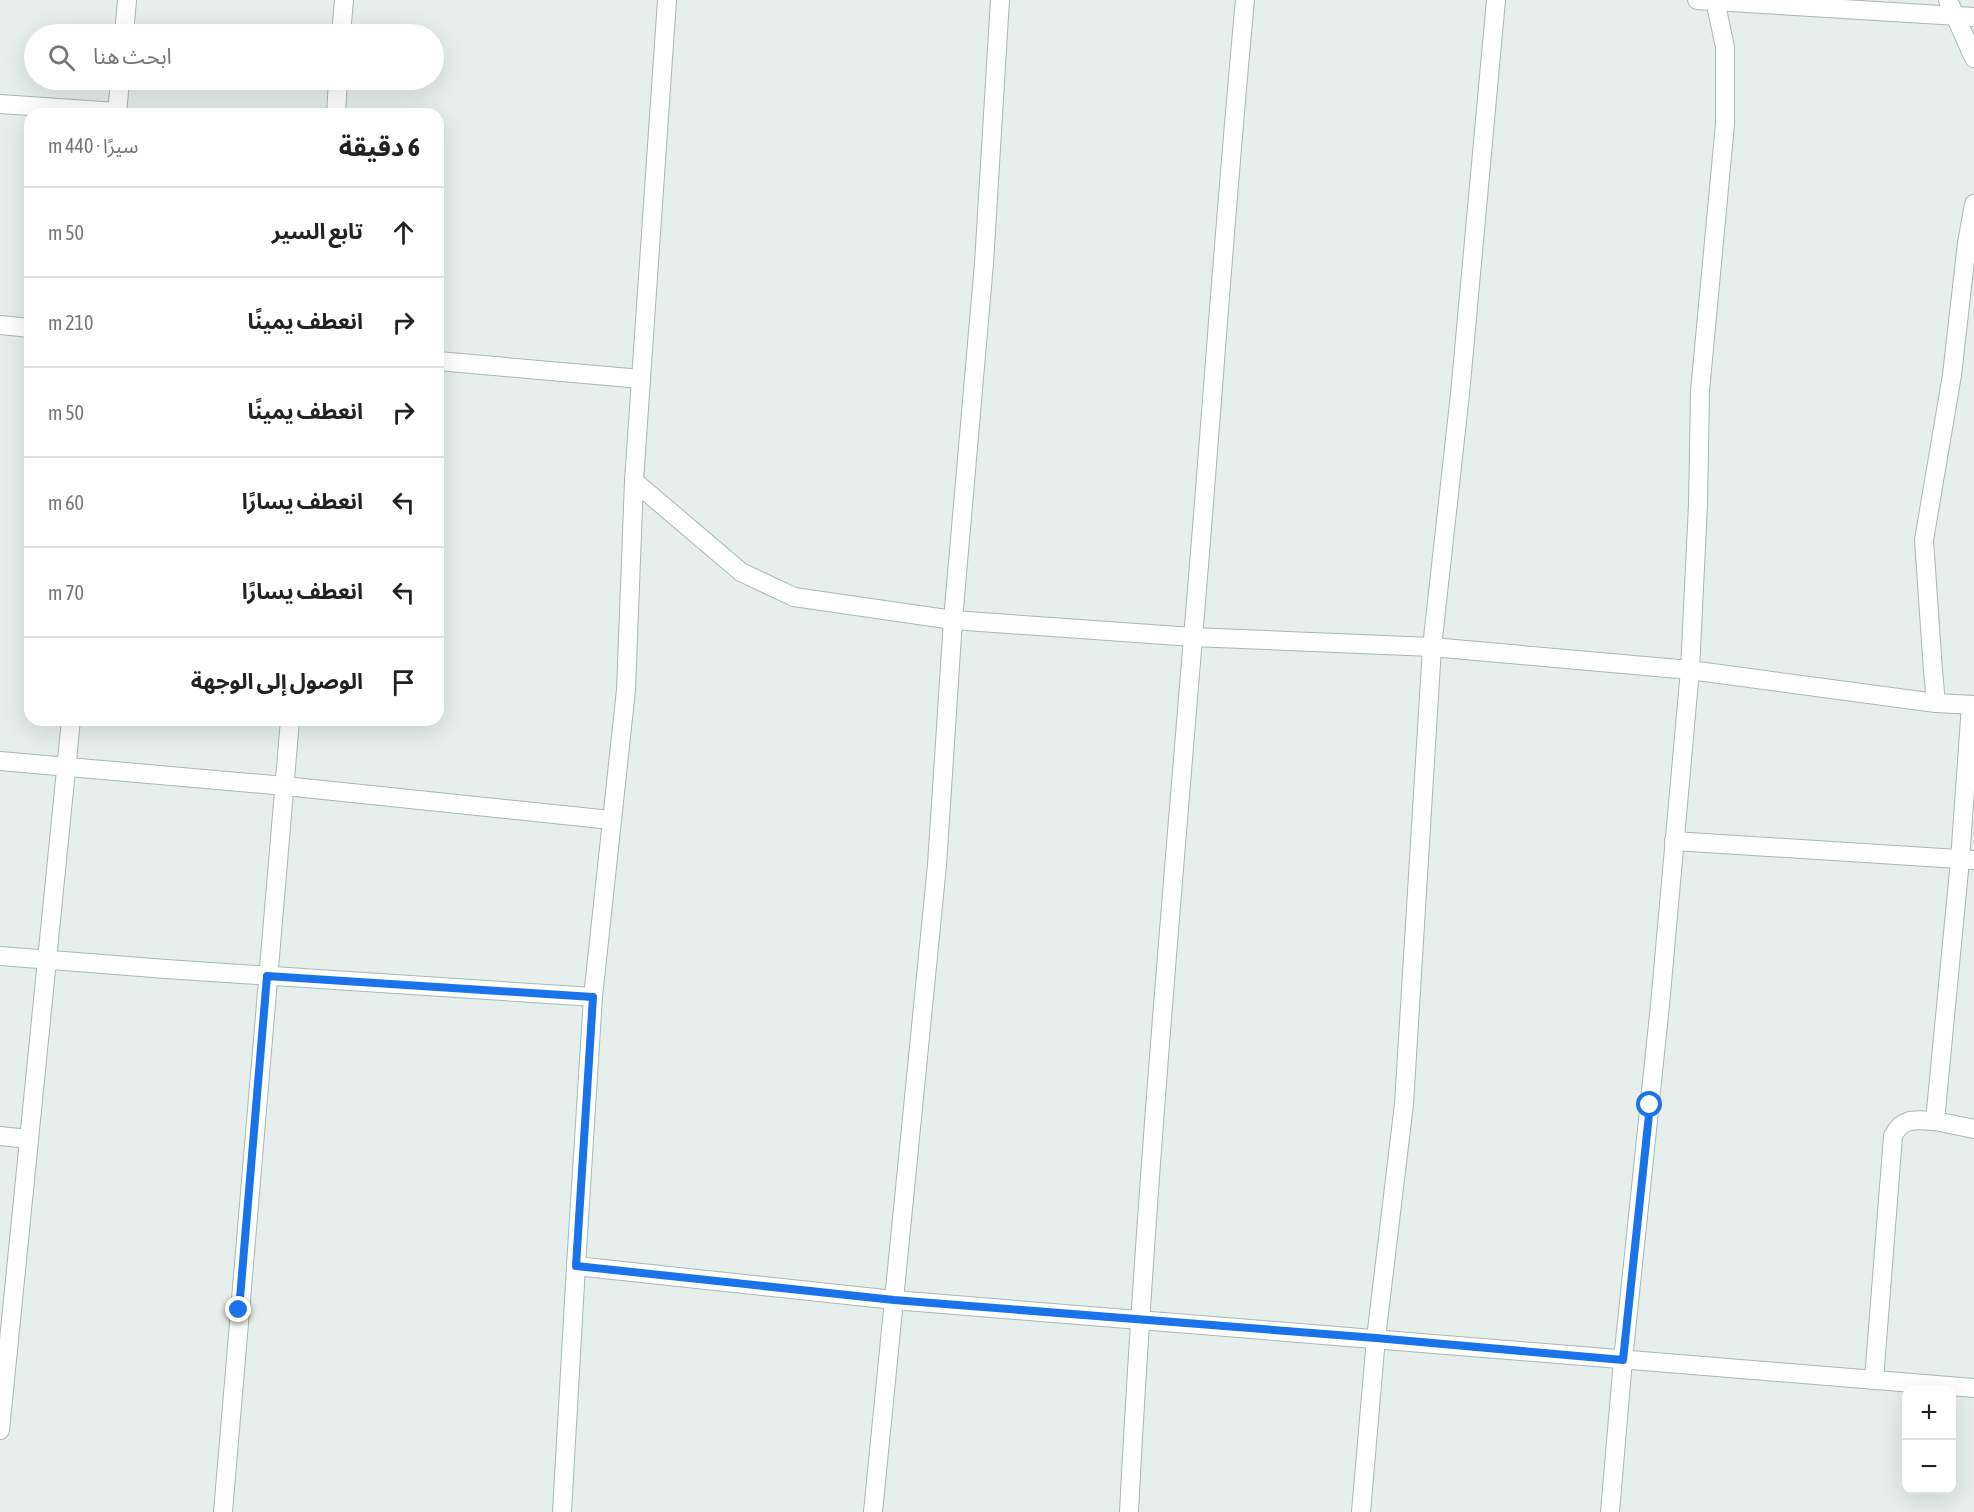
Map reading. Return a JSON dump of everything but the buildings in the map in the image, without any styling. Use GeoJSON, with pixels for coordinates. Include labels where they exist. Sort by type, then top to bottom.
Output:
{"type":"FeatureCollection","features":[{"type":"Feature","properties":{"kind":"street"},"geometry":{"type":"LineString","coordinates":[[125,24],[126,0]]}},
{"type":"Feature","properties":{"kind":"street"},"geometry":{"type":"LineString","coordinates":[[342,24],[344,0]]}},
{"type":"Feature","properties":{"kind":"street"},"geometry":{"type":"LineString","coordinates":[[562,1512],[593,997],[626,690],[634,481],[667,0]]}},
{"type":"Feature","properties":{"kind":"street"},"geometry":{"type":"LineString","coordinates":[[873,1512],[937,865],[953,621],[984,263],[1000,0]]}},
{"type":"Feature","properties":{"kind":"street"},"geometry":{"type":"LineString","coordinates":[[1129,1512],[1139,1320],[1173,867],[1229,162],[1245,0]]}},
{"type":"Feature","properties":{"kind":"street"},"geometry":{"type":"LineString","coordinates":[[1360,1512],[1376,1338],[1404,1104],[1432,647],[1460,394],[1496,0]]}},
{"type":"Feature","properties":{"kind":"street"},"geometry":{"type":"LineString","coordinates":[[1696,0],[1951,8],[1974,17]]}},
{"type":"Feature","properties":{"kind":"street"},"geometry":{"type":"LineString","coordinates":[[1610,1512],[1623,1360],[1659,1016],[1690,670],[1698,505],[1700,391],[1725,124],[1725,47],[1716,1]]}},
{"type":"Feature","properties":{"kind":"street"},"geometry":{"type":"LineString","coordinates":[[1951,8],[1974,58]]}},
{"type":"Feature","properties":{"kind":"street"},"geometry":{"type":"LineString","coordinates":[[117,108],[119,90]]}},
{"type":"Feature","properties":{"kind":"street"},"geometry":{"type":"LineString","coordinates":[[336,108],[337,90]]}},
{"type":"Feature","properties":{"kind":"street"},"geometry":{"type":"LineString","coordinates":[[0,104],[52,108]]}},
{"type":"Feature","properties":{"kind":"street"},"geometry":{"type":"LineString","coordinates":[[1936,703],[1924,540],[1952,375],[1967,243],[1974,204]]}},
{"type":"Feature","properties":{"kind":"street"},"geometry":{"type":"LineString","coordinates":[[0,325],[24,327]]}},
{"type":"Feature","properties":{"kind":"street"},"geometry":{"type":"LineString","coordinates":[[444,362],[641,379]]}},
{"type":"Feature","properties":{"kind":"street"},"geometry":{"type":"LineString","coordinates":[[634,481],[741,572],[794,597],[953,621],[1193,637],[1432,647],[1690,670],[1936,703],[1973,705],[1967,860],[1935,1121]]}},
{"type":"Feature","properties":{"kind":"street"},"geometry":{"type":"LineString","coordinates":[[0,1430],[71,726]]}},
{"type":"Feature","properties":{"kind":"street"},"geometry":{"type":"LineString","coordinates":[[223,1512],[290,726]]}},
{"type":"Feature","properties":{"kind":"street"},"geometry":{"type":"LineString","coordinates":[[0,761],[285,786],[611,820]]}},
{"type":"Feature","properties":{"kind":"street"},"geometry":{"type":"LineString","coordinates":[[1674,841],[1967,860]]}},
{"type":"Feature","properties":{"kind":"street"},"geometry":{"type":"LineString","coordinates":[[0,956],[593,997]]}},
{"type":"Feature","properties":{"kind":"street"},"geometry":{"type":"LineString","coordinates":[[1874,1380],[1893,1136],[1898,1127],[1905,1122],[1935,1121],[1974,1129]]}},
{"type":"Feature","properties":{"kind":"street"},"geometry":{"type":"LineString","coordinates":[[0,1136],[29,1138]]}},
{"type":"Feature","properties":{"kind":"street"},"geometry":{"type":"LineString","coordinates":[[576,1266],[894,1300],[1974,1388]]}},
{"type":"Feature","properties":{"kind":"route"},"geometry":{"type":"LineString","coordinates":[[239,1310],[267,976],[593,997],[576,1266],[894,1300],[1623,1360],[1650,1105]]}}]}
